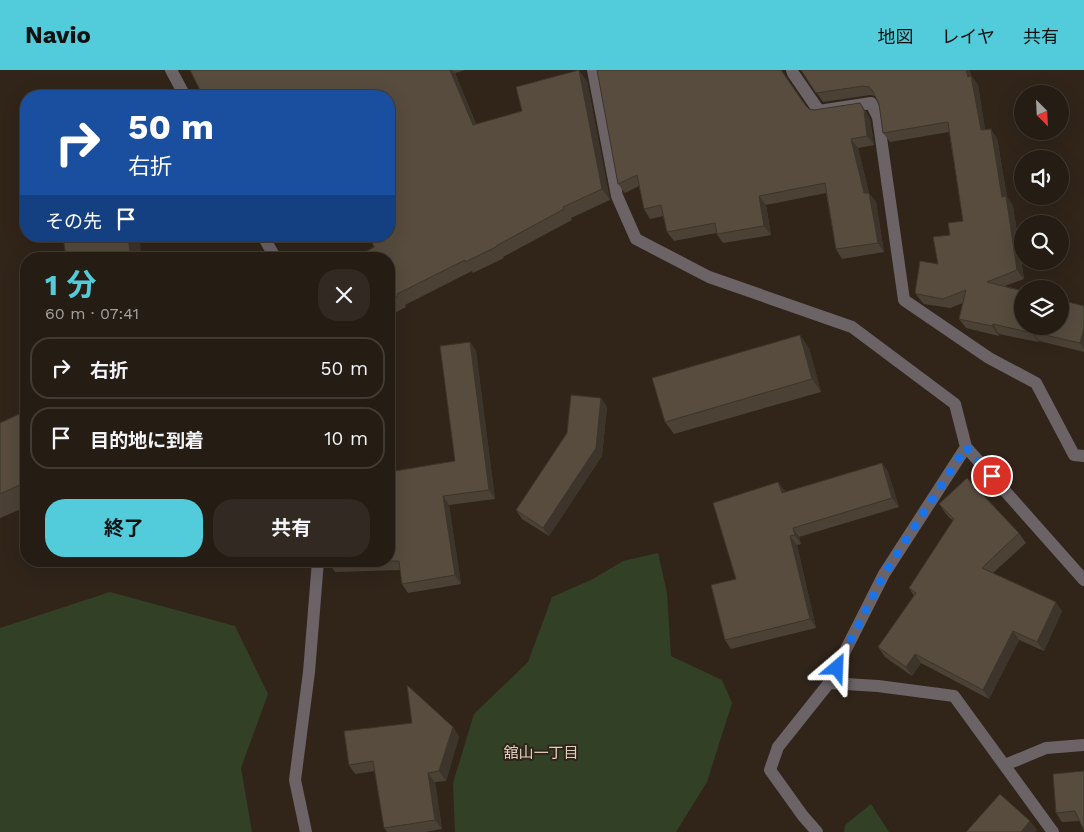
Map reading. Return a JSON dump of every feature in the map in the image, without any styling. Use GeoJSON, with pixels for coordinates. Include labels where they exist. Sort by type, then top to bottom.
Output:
{"type":"FeatureCollection","features":[{"type":"Feature","properties":{"kind":"street"},"geometry":{"type":"LineString","coordinates":[[171,70],[182,90]]}},
{"type":"Feature","properties":{"kind":"street"},"geometry":{"type":"LineString","coordinates":[[593,70],[616,196],[636,239],[709,277],[852,327],[955,404],[966,447],[1084,580]]}},
{"type":"Feature","properties":{"kind":"street"},"geometry":{"type":"LineString","coordinates":[[792,70],[818,111],[871,103],[878,117],[904,300],[989,358],[1036,383],[1074,455],[1084,456]]}},
{"type":"Feature","properties":{"kind":"street"},"geometry":{"type":"LineString","coordinates":[[817,832],[770,770],[778,747],[829,683],[884,574],[966,447]]}},
{"type":"Feature","properties":{"kind":"street"},"geometry":{"type":"LineString","coordinates":[[306,832],[295,780],[309,672],[318,567]]}},
{"type":"Feature","properties":{"kind":"street"},"geometry":{"type":"LineString","coordinates":[[829,683],[878,686],[954,696],[1053,832]]}},
{"type":"Feature","properties":{"kind":"street"},"geometry":{"type":"LineString","coordinates":[[1005,765],[1046,748],[1084,745]]}},
{"type":"Feature","properties":{"kind":"green space"},"geometry":{"type":"Polygon","coordinates":[[[658,553],[667,593],[671,656],[722,680],[732,703],[707,782],[676,832],[455,832],[453,783],[474,714],[528,662],[552,597],[593,579],[623,561],[658,553]]]}},
{"type":"Feature","properties":{"kind":"green space"},"geometry":{"type":"Polygon","coordinates":[[[110,592],[235,626],[268,694],[241,768],[252,832],[0,832],[0,628],[110,592]]]}},
{"type":"Feature","properties":{"kind":"green space"},"geometry":{"type":"Polygon","coordinates":[[[871,804],[889,832],[844,832],[845,825],[871,804]]]}},
{"type":"Feature","properties":{"kind":"building"},"geometry":{"type":"Polygon","coordinates":[[[190,70],[450,70],[473,125],[522,111],[516,87],[579,70],[602,189],[563,207],[564,209],[496,247],[465,262],[465,260],[397,294],[398,296],[395,298],[395,252],[365,252],[374,247],[372,242],[395,242],[395,90],[200,90],[190,70]]]}},
{"type":"Feature","properties":{"kind":"building"},"geometry":{"type":"Polygon","coordinates":[[[597,70],[781,70],[809,109],[814,110],[860,103],[864,110],[867,136],[851,139],[864,193],[869,193],[878,243],[836,249],[825,183],[759,196],[764,226],[717,234],[715,223],[667,232],[661,205],[644,209],[637,175],[618,184],[597,70]]]}},
{"type":"Feature","properties":{"kind":"building"},"geometry":{"type":"Polygon","coordinates":[[[801,70],[966,70],[968,77],[971,76],[981,130],[991,129],[1002,197],[1006,196],[1014,250],[1014,270],[1017,270],[987,282],[1014,289],[1014,329],[959,319],[966,290],[943,299],[915,293],[920,261],[938,264],[933,237],[950,235],[948,223],[963,221],[948,122],[883,133],[879,104],[869,87],[863,86],[816,93],[801,70]]]}},
{"type":"Feature","properties":{"kind":"building"},"geometry":{"type":"Polygon","coordinates":[[[64,242],[129,242],[130,252],[65,252],[64,242]]]}},
{"type":"Feature","properties":{"kind":"building"},"geometry":{"type":"Polygon","coordinates":[[[1069,302],[1084,306],[1084,328],[1080,343],[1045,335],[1069,335],[1069,302]]]}},
{"type":"Feature","properties":{"kind":"building"},"geometry":{"type":"Polygon","coordinates":[[[800,335],[812,379],[665,422],[652,378],[800,335]]]}},
{"type":"Feature","properties":{"kind":"building"},"geometry":{"type":"Polygon","coordinates":[[[470,342],[489,490],[443,496],[455,575],[402,584],[399,561],[395,561],[395,471],[455,461],[440,346],[470,342]]]}},
{"type":"Feature","properties":{"kind":"building"},"geometry":{"type":"Polygon","coordinates":[[[571,395],[601,398],[596,448],[543,528],[516,510],[567,433],[571,395]]]}},
{"type":"Feature","properties":{"kind":"building"},"geometry":{"type":"Polygon","coordinates":[[[20,414],[20,485],[0,494],[0,423],[20,414]]]}},
{"type":"Feature","properties":{"kind":"building"},"geometry":{"type":"Polygon","coordinates":[[[882,463],[892,498],[793,528],[795,535],[790,536],[810,619],[725,640],[711,585],[736,579],[713,503],[778,482],[782,493],[882,463]]]}},
{"type":"Feature","properties":{"kind":"building"},"geometry":{"type":"Polygon","coordinates":[[[967,478],[1019,533],[982,568],[1056,602],[1037,642],[1013,631],[983,690],[915,654],[906,667],[878,647],[916,593],[909,588],[954,519],[939,504],[967,478]]]}},
{"type":"Feature","properties":{"kind":"building"},"geometry":{"type":"Polygon","coordinates":[[[407,685],[453,727],[439,771],[428,773],[435,820],[384,828],[373,761],[349,765],[344,731],[412,723],[407,685]]]}},
{"type":"Feature","properties":{"kind":"building"},"geometry":{"type":"Polygon","coordinates":[[[1084,771],[1084,831],[1075,811],[1056,813],[1053,774],[1084,771]]]}},
{"type":"Feature","properties":{"kind":"building"},"geometry":{"type":"Polygon","coordinates":[[[1000,794],[1030,821],[1021,832],[966,832],[1000,794]]]}},
{"type":"Feature","properties":{"kind":"district","name":"舘山一丁目"},"geometry":{"type":"Point","coordinates":[541,753]}},
{"type":"Feature","properties":{"kind":"route"},"geometry":{"type":"LineString","coordinates":[[837,668],[884,574],[966,447],[992,476]]}}]}
